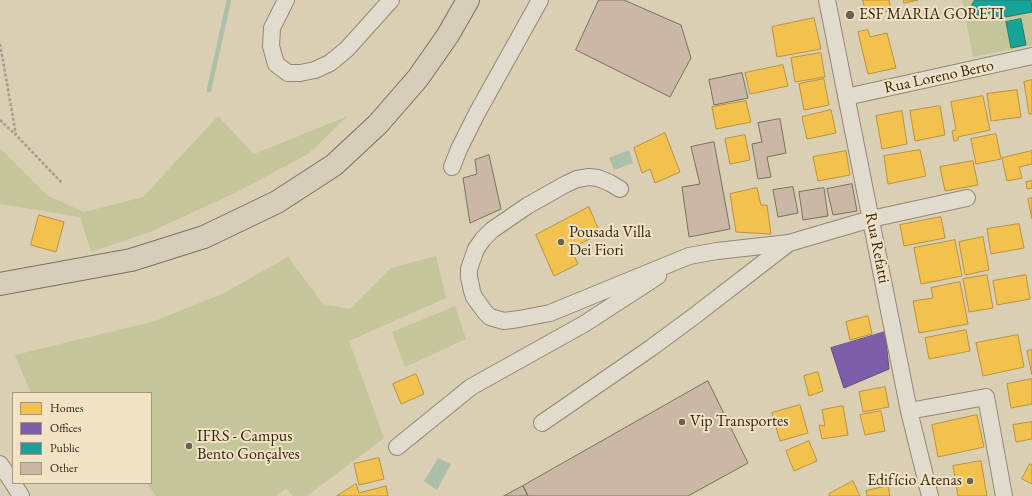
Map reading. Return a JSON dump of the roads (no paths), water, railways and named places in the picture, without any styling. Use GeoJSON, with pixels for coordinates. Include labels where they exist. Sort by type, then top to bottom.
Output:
{"type":"FeatureCollection","features":[{"type":"Feature","properties":{"kind":"highway"},"geometry":{"type":"LineString","coordinates":[[0,284],[131,260],[204,237],[277,202],[334,165],[378,124],[418,78],[448,35],[468,0]]}},
{"type":"Feature","properties":{"kind":"street"},"geometry":{"type":"LineString","coordinates":[[286,0],[272,28],[271,46],[276,64],[288,73],[300,73],[315,70],[330,63],[347,49],[391,0]]}},
{"type":"Feature","properties":{"kind":"street"},"geometry":{"type":"LineString","coordinates":[[452,167],[459,149],[477,113],[540,0]]}},
{"type":"Feature","properties":{"kind":"street","name":"Rua Refatti"},"geometry":{"type":"LineString","coordinates":[[826,0],[909,411],[930,496]]}},
{"type":"Feature","properties":{"kind":"street","name":"Rua Loreno Berto"},"geometry":{"type":"LineString","coordinates":[[846,97],[1032,56]]}},
{"type":"Feature","properties":{"kind":"street"},"geometry":{"type":"LineString","coordinates":[[620,189],[598,178],[589,177],[577,180],[566,184],[527,206],[492,230],[476,249],[469,268],[469,277],[474,297],[485,312],[490,317],[504,321],[550,313],[689,256],[718,251],[789,243],[870,219],[967,198]]}},
{"type":"Feature","properties":{"kind":"street"},"geometry":{"type":"LineString","coordinates":[[542,423],[651,348],[789,243]]}},
{"type":"Feature","properties":{"kind":"street"},"geometry":{"type":"LineString","coordinates":[[397,447],[471,387],[584,324],[689,256]]}},
{"type":"Feature","properties":{"kind":"street"},"geometry":{"type":"LineString","coordinates":[[909,411],[986,397],[1004,496]]}},
{"type":"Feature","properties":{"kind":"street"},"geometry":{"type":"LineString","coordinates":[[0,464],[12,482]]}},
{"type":"Feature","properties":{"kind":"street"},"geometry":{"type":"LineString","coordinates":[[14,484],[21,496]]}},
{"type":"Feature","properties":{"kind":"waterway"},"geometry":{"type":"LineString","coordinates":[[209,90],[229,0]]}},
{"type":"Feature","properties":{"kind":"place","name":"ESF MARIA GORETI"},"geometry":{"type":"Point","coordinates":[850,15]}},
{"type":"Feature","properties":{"kind":"place","name":"Pousada Villa Dei Fiori"},"geometry":{"type":"Point","coordinates":[561,242]}},
{"type":"Feature","properties":{"kind":"place","name":"Vip Transportes"},"geometry":{"type":"Point","coordinates":[682,422]}},
{"type":"Feature","properties":{"kind":"place","name":"IFRS - Campus Bento Gonçalves"},"geometry":{"type":"Point","coordinates":[189,446]}},
{"type":"Feature","properties":{"kind":"place","name":"Edifício Atenas"},"geometry":{"type":"Point","coordinates":[970,481]}}]}
